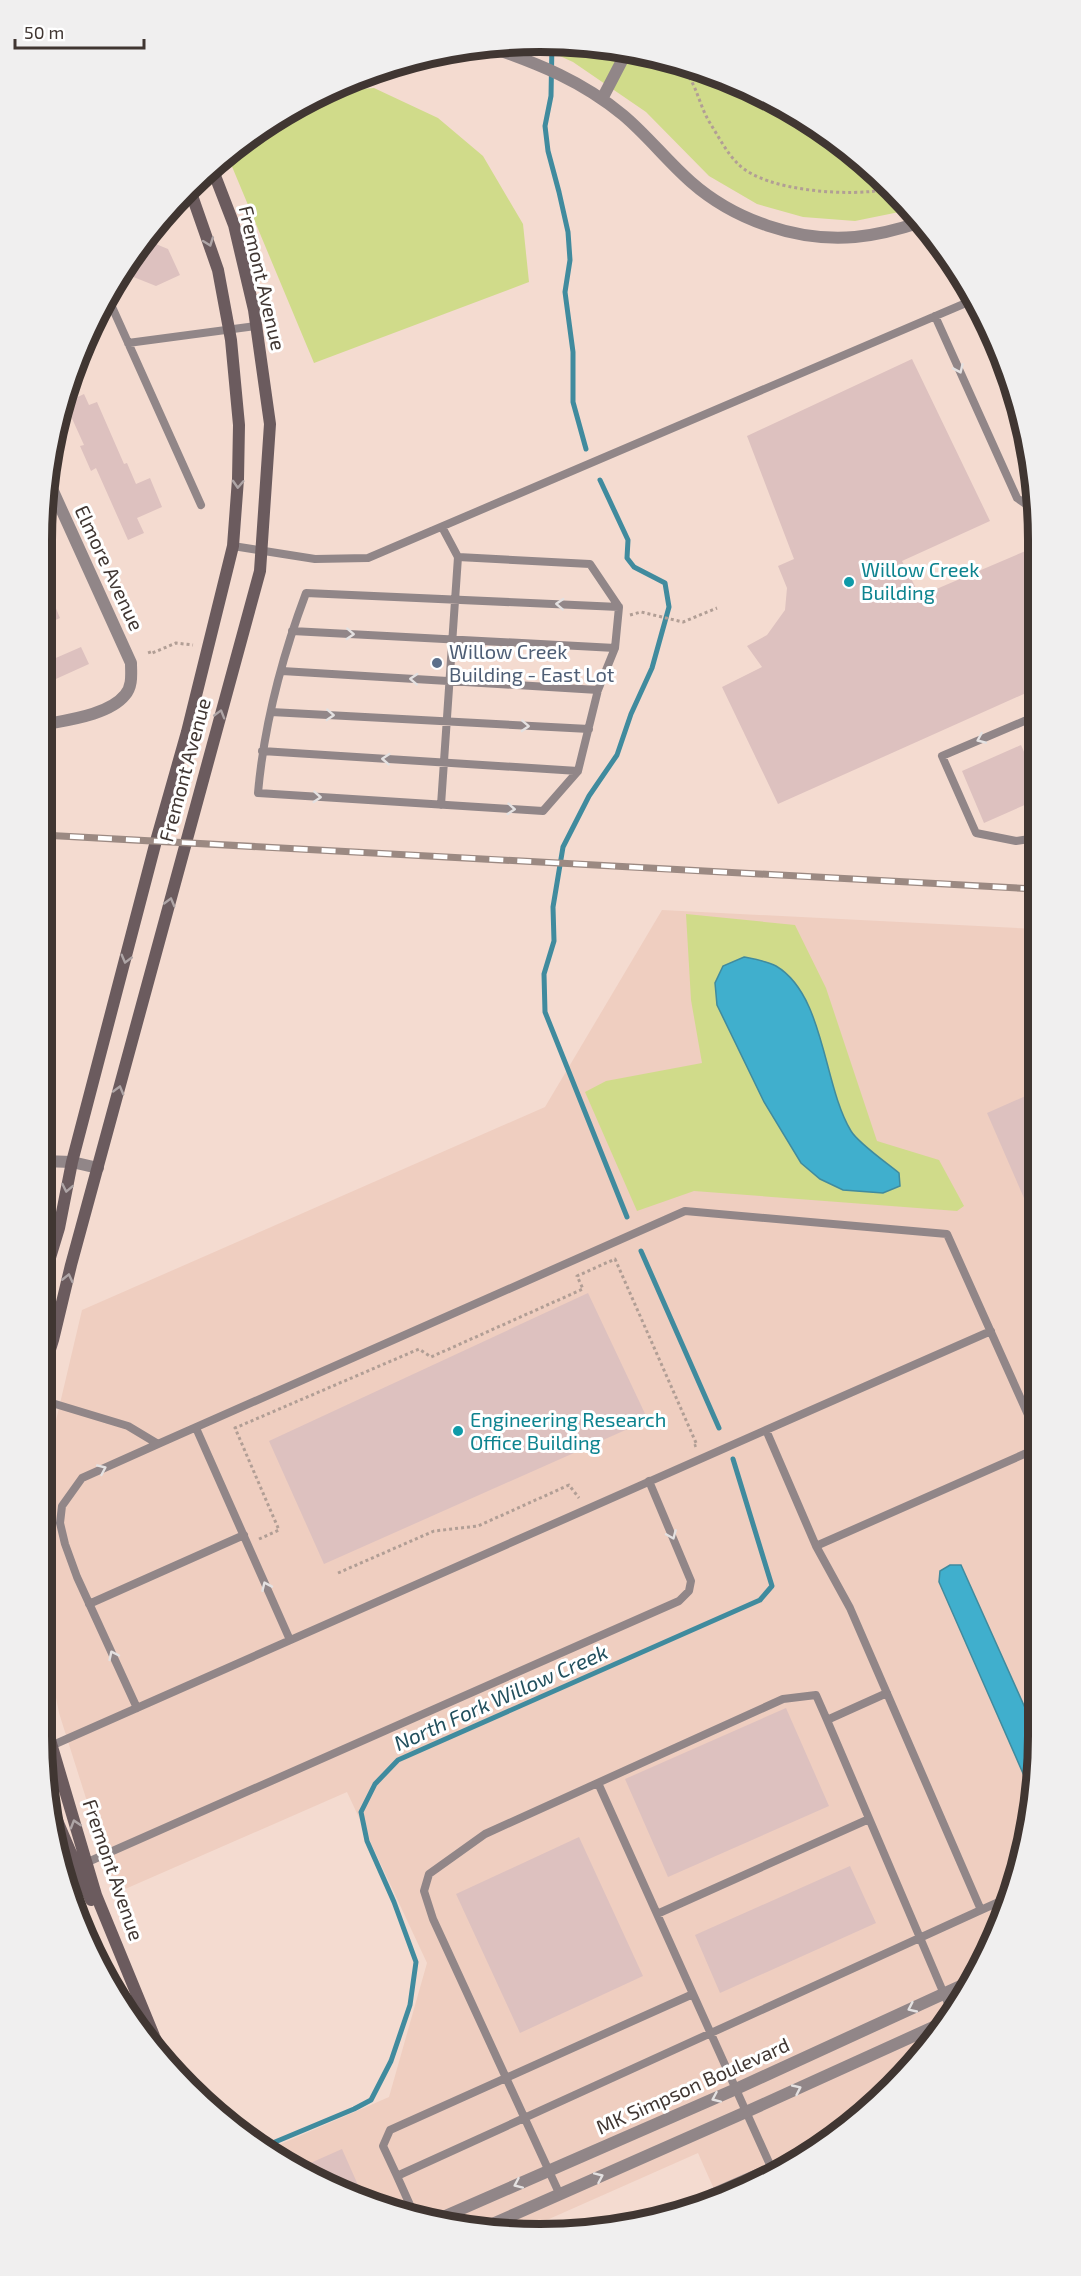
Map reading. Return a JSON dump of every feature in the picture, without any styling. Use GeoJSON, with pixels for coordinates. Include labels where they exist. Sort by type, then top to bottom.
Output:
{"type":"FeatureCollection","features":[{"type":"Feature","properties":{"kind":"street"},"geometry":{"type":"LineString","coordinates":[[510,54],[561,74],[602,99],[624,116],[692,183],[724,206],[759,224],[806,235],[854,237],[912,225]]}},
{"type":"Feature","properties":{"kind":"street"},"geometry":{"type":"LineString","coordinates":[[602,99],[622,60]]}},
{"type":"Feature","properties":{"kind":"street","name":"Fremont Avenue"},"geometry":{"type":"LineString","coordinates":[[52,1343],[260,571],[270,424],[256,326],[234,225],[215,177]]}},
{"type":"Feature","properties":{"kind":"street","name":"Fremont Avenue"},"geometry":{"type":"LineString","coordinates":[[52,1251],[72,1162],[187,732],[233,546],[239,425],[229,331],[219,270],[193,198]]}},
{"type":"Feature","properties":{"kind":"street","name":"Elmore Avenue"},"geometry":{"type":"LineString","coordinates":[[52,723],[77,718],[112,706],[127,694],[131,682],[131,663],[55,496]]}},
{"type":"Feature","properties":{"kind":"street"},"geometry":{"type":"LineString","coordinates":[[52,1161],[72,1162],[98,1168]]}},
{"type":"Feature","properties":{"kind":"street","name":"Fremont Avenue"},"geometry":{"type":"LineString","coordinates":[[54,1768],[82,1864],[152,2032]]}},
{"type":"Feature","properties":{"kind":"street"},"geometry":{"type":"LineString","coordinates":[[61,1828],[82,1864]]}},
{"type":"Feature","properties":{"kind":"street","name":"MK Simpson Boulevard"},"geometry":{"type":"LineString","coordinates":[[449,2215],[736,2089],[959,1987]]}},
{"type":"Feature","properties":{"kind":"street"},"geometry":{"type":"LineString","coordinates":[[499,2221],[932,2028]]}},
{"type":"Feature","properties":{"kind":"lane"},"geometry":{"type":"LineString","coordinates":[[233,546],[315,559],[368,558],[966,302]]}},
{"type":"Feature","properties":{"kind":"lane"},"geometry":{"type":"LineString","coordinates":[[112,307],[201,505]]}},
{"type":"Feature","properties":{"kind":"lane"},"geometry":{"type":"LineString","coordinates":[[935,316],[1017,498],[1027,505]]}},
{"type":"Feature","properties":{"kind":"lane"},"geometry":{"type":"LineString","coordinates":[[128,343],[256,326]]}},
{"type":"Feature","properties":{"kind":"lane"},"geometry":{"type":"LineString","coordinates":[[441,805],[458,557],[442,527]]}},
{"type":"Feature","properties":{"kind":"lane"},"geometry":{"type":"LineString","coordinates":[[458,557],[590,564],[619,607],[615,648],[598,690],[578,771],[543,811],[258,793],[262,751],[292,631],[306,593],[619,607]]}},
{"type":"Feature","properties":{"kind":"lane"},"geometry":{"type":"LineString","coordinates":[[292,631],[615,648]]}},
{"type":"Feature","properties":{"kind":"lane"},"geometry":{"type":"LineString","coordinates":[[282,671],[598,690]]}},
{"type":"Feature","properties":{"kind":"lane"},"geometry":{"type":"LineString","coordinates":[[272,712],[589,729]]}},
{"type":"Feature","properties":{"kind":"lane"},"geometry":{"type":"LineString","coordinates":[[1028,719],[942,756],[976,833],[1016,841],[1028,839]]}},
{"type":"Feature","properties":{"kind":"lane"},"geometry":{"type":"LineString","coordinates":[[262,751],[578,771]]}},
{"type":"Feature","properties":{"kind":"lane"},"geometry":{"type":"LineString","coordinates":[[137,1708],[89,1604],[65,1544],[60,1523],[62,1506],[82,1478],[685,1211],[947,1234],[1028,1414]]}},
{"type":"Feature","properties":{"kind":"lane"},"geometry":{"type":"LineString","coordinates":[[53,1745],[991,1330]]}},
{"type":"Feature","properties":{"kind":"lane"},"geometry":{"type":"LineString","coordinates":[[52,1403],[128,1426],[158,1444]]}},
{"type":"Feature","properties":{"kind":"lane"},"geometry":{"type":"LineString","coordinates":[[196,1428],[290,1640]]}},
{"type":"Feature","properties":{"kind":"lane"},"geometry":{"type":"LineString","coordinates":[[766,1430],[816,1546],[850,1608],[981,1910]]}},
{"type":"Feature","properties":{"kind":"lane"},"geometry":{"type":"LineString","coordinates":[[816,1546],[1028,1452]]}},
{"type":"Feature","properties":{"kind":"lane"},"geometry":{"type":"LineString","coordinates":[[82,1864],[679,1601],[689,1591],[691,1581],[650,1481]]}},
{"type":"Feature","properties":{"kind":"lane"},"geometry":{"type":"LineString","coordinates":[[89,1604],[244,1535]]}},
{"type":"Feature","properties":{"kind":"lane"},"geometry":{"type":"LineString","coordinates":[[827,1720],[887,1693]]}},
{"type":"Feature","properties":{"kind":"lane"},"geometry":{"type":"LineString","coordinates":[[560,2194],[433,1918],[424,1891],[429,1874],[485,1833],[783,1698],[816,1695],[948,2004]]}},
{"type":"Feature","properties":{"kind":"lane"},"geometry":{"type":"LineString","coordinates":[[598,1783],[770,2165]]}},
{"type":"Feature","properties":{"kind":"lane"},"geometry":{"type":"LineString","coordinates":[[657,1914],[869,1819]]}},
{"type":"Feature","properties":{"kind":"lane"},"geometry":{"type":"LineString","coordinates":[[397,2176],[999,1902]]}},
{"type":"Feature","properties":{"kind":"lane"},"geometry":{"type":"LineString","coordinates":[[410,2206],[383,2146],[390,2130],[693,1994]]}},
{"type":"Feature","properties":{"kind":"path"},"geometry":{"type":"LineString","coordinates":[[690,76],[708,121],[739,165],[750,172],[766,180],[837,194],[859,194],[881,190]]}},
{"type":"Feature","properties":{"kind":"path"},"geometry":{"type":"LineString","coordinates":[[630,615],[641,612],[686,621],[717,608]]}},
{"type":"Feature","properties":{"kind":"path"},"geometry":{"type":"LineString","coordinates":[[142,658],[176,643],[194,645]]}},
{"type":"Feature","properties":{"kind":"path"},"geometry":{"type":"LineString","coordinates":[[257,1540],[279,1530],[235,1428],[418,1349],[431,1357],[583,1289],[577,1276],[615,1259],[697,1445],[686,1450]]}},
{"type":"Feature","properties":{"kind":"path"},"geometry":{"type":"LineString","coordinates":[[338,1573],[434,1531],[478,1526],[569,1485],[578,1499],[589,1494]]}},
{"type":"Feature","properties":{"kind":"shaded area"},"geometry":{"type":"Polygon","coordinates":[[[662,910],[1028,929],[1028,1736],[1024,1799],[1019,1831],[1003,1892],[963,1980],[928,2033],[886,2081],[838,2123],[784,2158],[715,2191],[698,2153],[538,2224],[477,2219],[414,2207],[354,2186],[296,2158],[277,2146],[389,2097],[427,1963],[347,1792],[116,1893],[59,1713],[52,1677],[52,1438],[82,1310],[545,1107],[662,910]]]}},
{"type":"Feature","properties":{"kind":"green space"},"geometry":{"type":"Polygon","coordinates":[[[553,53],[604,57],[667,69],[697,78],[756,103],[812,135],[838,153],[886,195],[901,212],[855,221],[803,217],[757,204],[709,176],[646,112],[573,62],[553,53]]]}},
{"type":"Feature","properties":{"kind":"green space"},"geometry":{"type":"Polygon","coordinates":[[[374,88],[438,118],[483,156],[523,224],[529,282],[314,363],[231,164],[269,135],[297,118],[356,89],[374,88]]]}},
{"type":"Feature","properties":{"kind":"green space"},"geometry":{"type":"Polygon","coordinates":[[[686,914],[795,925],[826,988],[877,1141],[939,1160],[964,1206],[957,1211],[694,1191],[637,1211],[585,1092],[606,1081],[702,1063],[691,1000],[686,914]]]}},
{"type":"Feature","properties":{"kind":"water"},"geometry":{"type":"Polygon","coordinates":[[[744,957],[765,961],[776,966],[792,980],[814,1019],[834,1090],[851,1131],[866,1147],[899,1173],[900,1186],[883,1193],[843,1190],[820,1179],[801,1163],[764,1102],[717,1005],[715,983],[723,966],[744,957]]]}},
{"type":"Feature","properties":{"kind":"water"},"geometry":{"type":"Polygon","coordinates":[[[950,1565],[961,1565],[1028,1714],[1026,1780],[939,1582],[940,1571],[950,1565]]]}},
{"type":"Feature","properties":{"kind":"building"},"geometry":{"type":"Polygon","coordinates":[[[153,243],[168,249],[180,275],[156,286],[131,276],[153,243]]]}},
{"type":"Feature","properties":{"kind":"building","name":"Willow Creek Building"},"geometry":{"type":"Polygon","coordinates":[[[912,359],[990,521],[902,561],[920,596],[1028,550],[1028,692],[778,804],[722,687],[762,667],[747,646],[767,635],[785,610],[787,588],[778,566],[794,559],[747,436],[912,359]]]}},
{"type":"Feature","properties":{"kind":"building"},"geometry":{"type":"Polygon","coordinates":[[[84,394],[89,405],[97,402],[124,464],[127,463],[136,484],[150,478],[162,507],[137,518],[144,533],[128,540],[96,468],[91,471],[80,446],[84,445],[69,413],[74,399],[84,394]]]}},
{"type":"Feature","properties":{"kind":"building"},"geometry":{"type":"Polygon","coordinates":[[[52,599],[60,618],[52,622],[52,599]]]}},
{"type":"Feature","properties":{"kind":"building"},"geometry":{"type":"Polygon","coordinates":[[[81,647],[89,664],[52,681],[52,660],[81,647]]]}},
{"type":"Feature","properties":{"kind":"building"},"geometry":{"type":"Polygon","coordinates":[[[1021,745],[1028,761],[1028,804],[984,823],[962,771],[1021,745]]]}},
{"type":"Feature","properties":{"kind":"building"},"geometry":{"type":"Polygon","coordinates":[[[1028,1095],[1028,1207],[987,1113],[1028,1095]]]}},
{"type":"Feature","properties":{"kind":"building","name":"Engineering Research Office Building"},"geometry":{"type":"Polygon","coordinates":[[[588,1293],[648,1420],[324,1564],[269,1441],[588,1293]]]}},
{"type":"Feature","properties":{"kind":"building"},"geometry":{"type":"Polygon","coordinates":[[[786,1708],[829,1806],[668,1877],[625,1779],[786,1708]]]}},
{"type":"Feature","properties":{"kind":"building"},"geometry":{"type":"Polygon","coordinates":[[[579,1837],[643,1976],[520,2033],[456,1894],[579,1837]]]}},
{"type":"Feature","properties":{"kind":"building"},"geometry":{"type":"Polygon","coordinates":[[[850,1866],[876,1923],[720,1993],[695,1935],[850,1866]]]}},
{"type":"Feature","properties":{"kind":"building"},"geometry":{"type":"Polygon","coordinates":[[[342,2149],[359,2188],[325,2173],[308,2164],[342,2149]]]}},
{"type":"Feature","properties":{"kind":"waterway","name":"North Fork Willow Creek"},"geometry":{"type":"LineString","coordinates":[[552,53],[551,96],[545,126],[548,151],[568,232],[570,260],[565,292],[573,352],[573,402],[586,449]]}},
{"type":"Feature","properties":{"kind":"waterway","name":"North Fork Willow Creek"},"geometry":{"type":"LineString","coordinates":[[600,480],[628,540],[627,558],[634,567],[665,583],[669,607],[652,668],[631,714],[617,755],[589,796],[563,847],[553,907],[554,941],[544,974],[545,1012],[627,1217]]}},
{"type":"Feature","properties":{"kind":"waterway","name":"North Fork Willow Creek"},"geometry":{"type":"LineString","coordinates":[[641,1251],[719,1428]]}},
{"type":"Feature","properties":{"kind":"waterway","name":"North Fork Willow Creek"},"geometry":{"type":"LineString","coordinates":[[272,2143],[371,2100],[391,2061],[410,2005],[416,1962],[394,1902],[367,1841],[361,1812],[375,1784],[398,1760],[760,1600],[772,1586],[733,1459]]}},
{"type":"Feature","properties":{"kind":"railway"},"geometry":{"type":"LineString","coordinates":[[52,836],[1028,889]]}},
{"type":"Feature","properties":{"kind":"place","name":"Willow Creek Building"},"geometry":{"type":"Point","coordinates":[849,582]}},
{"type":"Feature","properties":{"kind":"place","name":"Willow Creek Building - East Lot"},"geometry":{"type":"Point","coordinates":[437,663]}},
{"type":"Feature","properties":{"kind":"place","name":"Engineering Research Office Building"},"geometry":{"type":"Point","coordinates":[458,1431]}}]}
